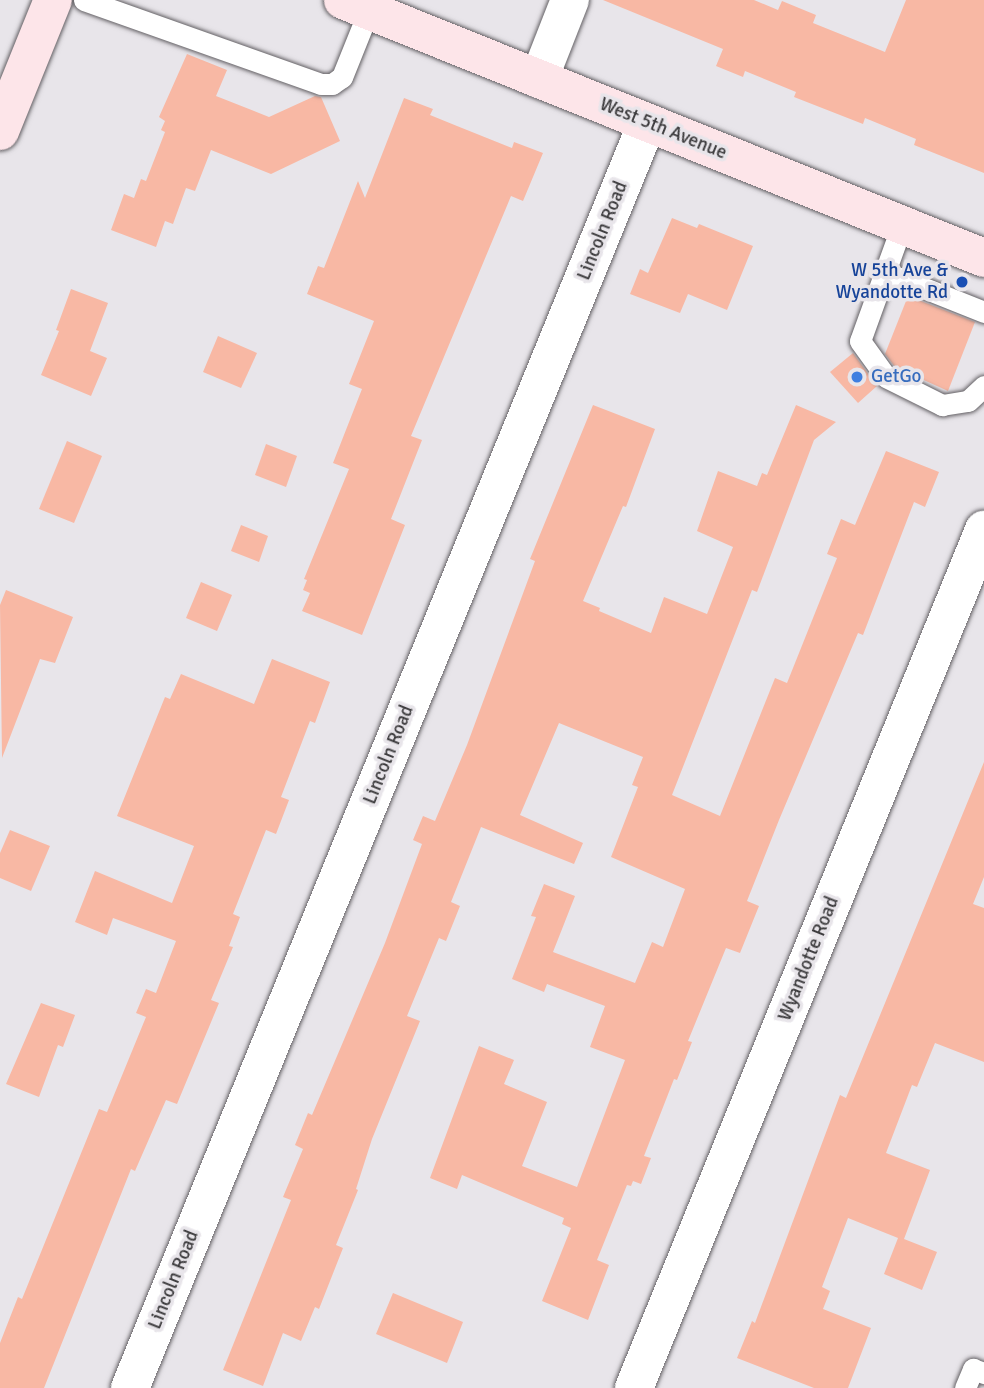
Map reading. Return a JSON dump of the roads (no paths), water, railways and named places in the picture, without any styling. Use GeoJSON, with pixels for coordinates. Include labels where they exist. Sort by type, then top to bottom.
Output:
{"type":"FeatureCollection","features":[{"type":"Feature","properties":{"kind":"main road"},"geometry":{"type":"LineString","coordinates":[[0,131],[53,0]]}},
{"type":"Feature","properties":{"kind":"main road","name":"West 5th Avenue"},"geometry":{"type":"LineString","coordinates":[[356,5],[984,258]]}},
{"type":"Feature","properties":{"kind":"street"},"geometry":{"type":"LineString","coordinates":[[539,79],[570,0]]}},
{"type":"Feature","properties":{"kind":"street","name":"Lincoln Road"},"geometry":{"type":"LineString","coordinates":[[130,1388],[647,122]]}},
{"type":"Feature","properties":{"kind":"street","name":"Wyandotte Road"},"geometry":{"type":"LineString","coordinates":[[634,1388],[984,530]]}},
{"type":"Feature","properties":{"kind":"lane"},"geometry":{"type":"LineString","coordinates":[[85,0],[321,84],[332,84],[342,77],[356,5]]}},
{"type":"Feature","properties":{"kind":"lane"},"geometry":{"type":"LineString","coordinates":[[902,225],[860,341],[886,376],[942,405],[968,401],[984,386]]}},
{"type":"Feature","properties":{"kind":"lane"},"geometry":{"type":"LineString","coordinates":[[884,272],[984,312]]}},
{"type":"Feature","properties":{"kind":"lane"},"geometry":{"type":"LineString","coordinates":[[965,1388],[973,1368],[984,1373]]}},
{"type":"Feature","properties":{"kind":"place","name":"W 5th Ave & Wyandotte Rd"},"geometry":{"type":"Point","coordinates":[962,282]}},
{"type":"Feature","properties":{"kind":"place","name":"GetGo"},"geometry":{"type":"Point","coordinates":[857,377]}}]}
